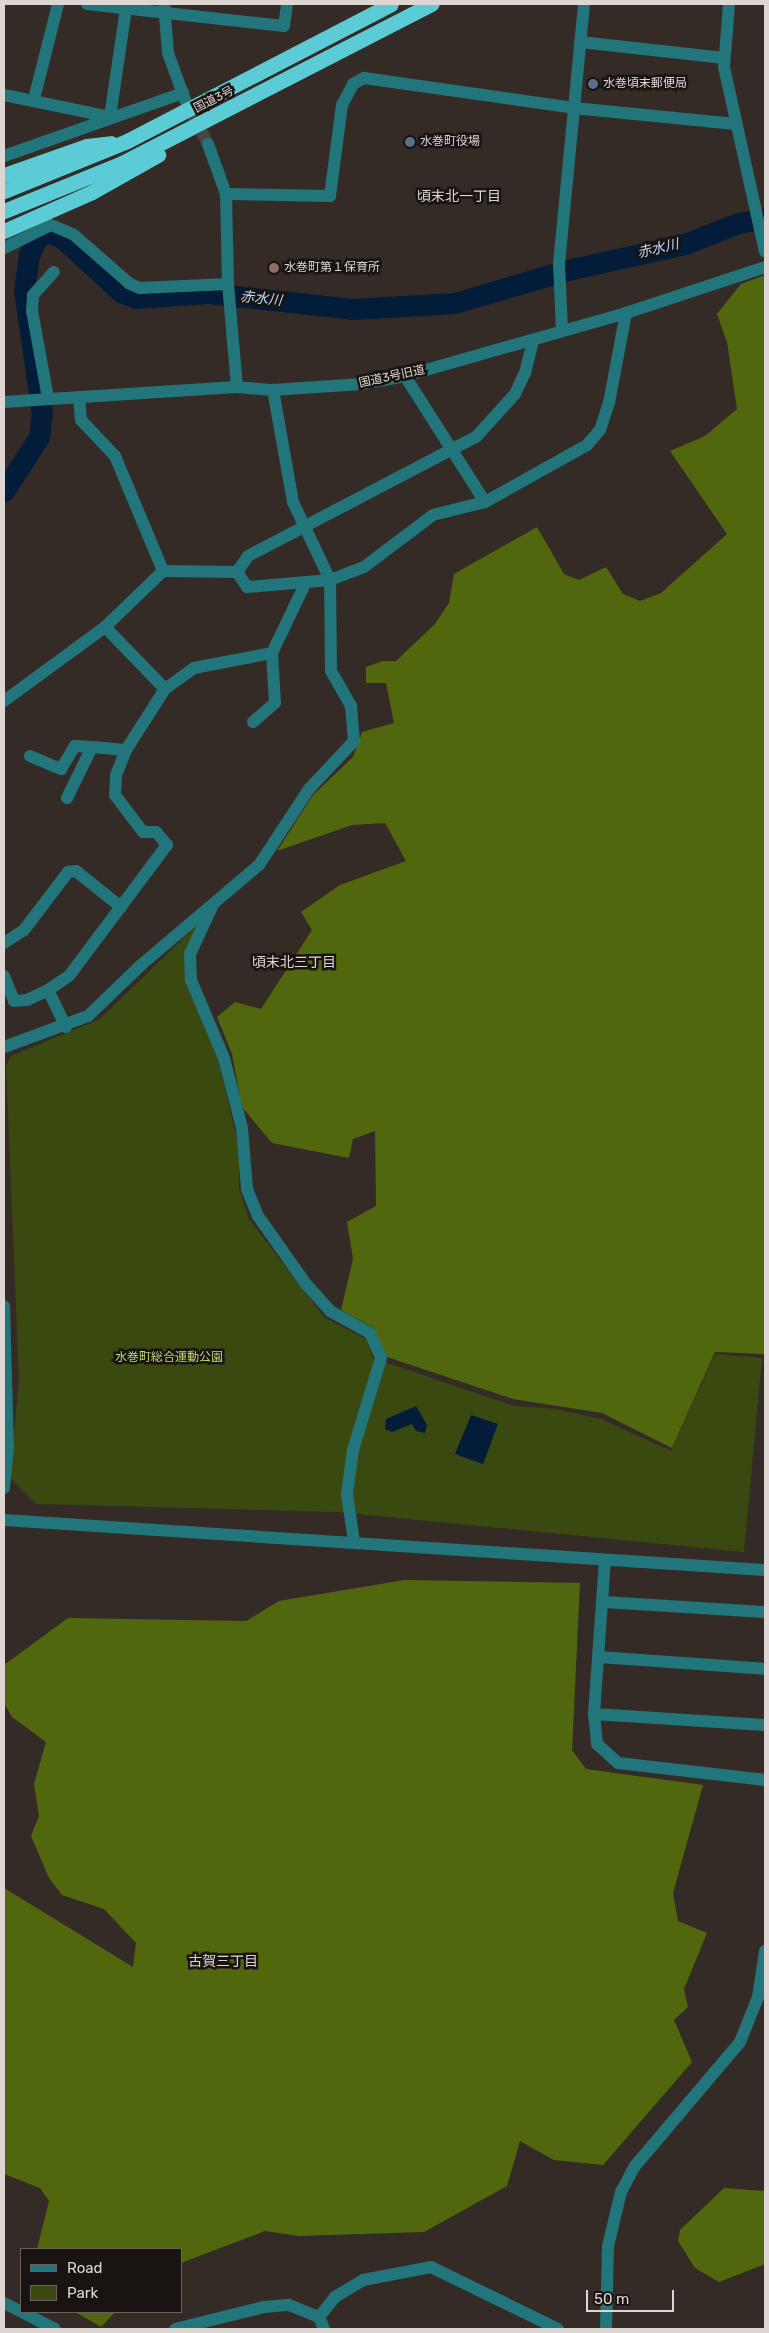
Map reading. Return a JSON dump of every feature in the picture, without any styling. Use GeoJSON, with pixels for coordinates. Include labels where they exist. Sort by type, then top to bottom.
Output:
{"type":"FeatureCollection","features":[{"type":"Feature","properties":{"kind":"highway","name":"国道3号"},"geometry":{"type":"LineString","coordinates":[[4,191],[127,141],[391,4]]}},
{"type":"Feature","properties":{"kind":"highway","name":"国道3号"},"geometry":{"type":"LineString","coordinates":[[4,211],[122,163],[431,4]]}},
{"type":"Feature","properties":{"kind":"highway"},"geometry":{"type":"LineString","coordinates":[[4,231],[123,176],[216,116]]}},
{"type":"Feature","properties":{"kind":"highway"},"geometry":{"type":"LineString","coordinates":[[4,175],[87,146],[127,141]]}},
{"type":"Feature","properties":{"kind":"street"},"geometry":{"type":"LineString","coordinates":[[34,99],[58,4]]}},
{"type":"Feature","properties":{"kind":"street"},"geometry":{"type":"LineString","coordinates":[[87,4],[126,8],[164,8],[284,26],[286,4]]}},
{"type":"Feature","properties":{"kind":"street"},"geometry":{"type":"LineString","coordinates":[[562,330],[558,264],[584,4]]}},
{"type":"Feature","properties":{"kind":"street"},"geometry":{"type":"LineString","coordinates":[[729,4],[724,58],[736,124],[765,252]]}},
{"type":"Feature","properties":{"kind":"street"},"geometry":{"type":"LineString","coordinates":[[4,96],[34,99],[110,117],[126,8]]}},
{"type":"Feature","properties":{"kind":"street"},"geometry":{"type":"LineString","coordinates":[[4,156],[184,96],[168,53],[164,8]]}},
{"type":"Feature","properties":{"kind":"street"},"geometry":{"type":"LineString","coordinates":[[580,42],[724,58]]}},
{"type":"Feature","properties":{"kind":"street"},"geometry":{"type":"LineString","coordinates":[[226,194],[330,196],[342,105],[353,84],[364,78],[574,108],[736,124]]}},
{"type":"Feature","properties":{"kind":"street"},"geometry":{"type":"LineString","coordinates":[[208,144],[226,194],[228,284],[237,387]]}},
{"type":"Feature","properties":{"kind":"street"},"geometry":{"type":"LineString","coordinates":[[4,248],[51,225],[74,235],[130,284],[140,288],[228,284]]}},
{"type":"Feature","properties":{"kind":"street","name":"国道3号旧道"},"geometry":{"type":"LineString","coordinates":[[4,402],[237,387],[273,390],[362,384],[405,376],[626,313],[765,267]]}},
{"type":"Feature","properties":{"kind":"street"},"geometry":{"type":"LineString","coordinates":[[48,398],[32,311],[33,295],[54,272]]}},
{"type":"Feature","properties":{"kind":"street"},"geometry":{"type":"LineString","coordinates":[[237,572],[247,587],[330,580],[364,567],[433,515],[485,502],[587,444],[600,430],[610,403],[626,313]]}},
{"type":"Feature","properties":{"kind":"street"},"geometry":{"type":"LineString","coordinates":[[237,572],[248,556],[308,527],[386,481],[476,438],[515,394],[525,373],[533,340]]}},
{"type":"Feature","properties":{"kind":"street"},"geometry":{"type":"LineString","coordinates":[[405,376],[449,451],[485,502]]}},
{"type":"Feature","properties":{"kind":"street"},"geometry":{"type":"LineString","coordinates":[[4,1047],[66,1026],[88,1016],[259,865],[309,789],[354,741],[351,706],[331,671],[330,580],[308,527],[293,502],[285,470],[273,390]]}},
{"type":"Feature","properties":{"kind":"street"},"geometry":{"type":"LineString","coordinates":[[79,397],[81,420],[115,456],[163,570]]}},
{"type":"Feature","properties":{"kind":"street"},"geometry":{"type":"LineString","coordinates":[[4,701],[105,627],[163,570],[237,572]]}},
{"type":"Feature","properties":{"kind":"street"},"geometry":{"type":"LineString","coordinates":[[254,722],[275,703],[272,652],[306,582]]}},
{"type":"Feature","properties":{"kind":"street"},"geometry":{"type":"LineString","coordinates":[[105,627],[165,689]]}},
{"type":"Feature","properties":{"kind":"street"},"geometry":{"type":"LineString","coordinates":[[4,976],[14,1001],[26,1000],[48,990],[69,976],[167,846],[156,832],[143,832],[115,795],[116,775],[126,750],[165,689],[194,668],[272,652]]}},
{"type":"Feature","properties":{"kind":"street"},"geometry":{"type":"LineString","coordinates":[[30,756],[61,769],[75,746],[126,750]]}},
{"type":"Feature","properties":{"kind":"street"},"geometry":{"type":"LineString","coordinates":[[67,798],[92,747]]}},
{"type":"Feature","properties":{"kind":"street"},"geometry":{"type":"LineString","coordinates":[[4,943],[24,930],[68,872],[76,871],[121,907]]}},
{"type":"Feature","properties":{"kind":"street"},"geometry":{"type":"LineString","coordinates":[[215,902],[190,954],[191,980],[231,1084],[247,1150],[247,1189],[258,1216],[306,1284],[330,1311],[370,1333],[381,1358],[369,1410],[353,1450],[347,1494],[354,1542]]}},
{"type":"Feature","properties":{"kind":"street"},"geometry":{"type":"LineString","coordinates":[[48,990],[66,1026]]}},
{"type":"Feature","properties":{"kind":"street"},"geometry":{"type":"LineString","coordinates":[[4,1306],[8,1447],[4,1488]]}},
{"type":"Feature","properties":{"kind":"street"},"geometry":{"type":"LineString","coordinates":[[4,1520],[765,1569]]}},
{"type":"Feature","properties":{"kind":"street"},"geometry":{"type":"LineString","coordinates":[[605,1560],[604,1602],[594,1714],[597,1744],[618,1763],[765,1780]]}},
{"type":"Feature","properties":{"kind":"street"},"geometry":{"type":"LineString","coordinates":[[604,1602],[765,1612]]}},
{"type":"Feature","properties":{"kind":"street"},"geometry":{"type":"LineString","coordinates":[[599,1657],[765,1669]]}},
{"type":"Feature","properties":{"kind":"street"},"geometry":{"type":"LineString","coordinates":[[594,1714],[765,1725]]}},
{"type":"Feature","properties":{"kind":"street"},"geometry":{"type":"LineString","coordinates":[[606,2329],[608,2246],[621,2192],[635,2166],[740,2042],[758,1997],[765,1952]]}},
{"type":"Feature","properties":{"kind":"street"},"geometry":{"type":"LineString","coordinates":[[319,2317],[335,2297],[364,2280],[431,2267],[558,2329]]}},
{"type":"Feature","properties":{"kind":"street"},"geometry":{"type":"LineString","coordinates":[[4,2303],[20,2311]]}},
{"type":"Feature","properties":{"kind":"street"},"geometry":{"type":"LineString","coordinates":[[174,2329],[290,2305],[319,2317],[324,2329]]}},
{"type":"Feature","properties":{"kind":"street"},"geometry":{"type":"LineString","coordinates":[[24,2313],[55,2329]]}},
{"type":"Feature","properties":{"kind":"green space"},"geometry":{"type":"Polygon","coordinates":[[[765,275],[765,1354],[715,1352],[672,1448],[602,1413],[513,1399],[384,1356],[374,1328],[341,1310],[353,1259],[347,1222],[376,1206],[375,1131],[353,1139],[349,1158],[272,1143],[242,1107],[232,1054],[217,1017],[235,1002],[261,1009],[312,930],[301,912],[340,885],[406,861],[385,823],[352,825],[277,851],[313,795],[353,757],[362,732],[394,723],[386,683],[366,683],[366,667],[383,661],[396,661],[435,624],[449,603],[454,574],[537,527],[564,574],[579,580],[606,567],[623,594],[640,601],[661,593],[727,534],[670,451],[705,436],[737,409],[727,342],[717,314],[741,284],[765,275]]]}},
{"type":"Feature","properties":{"kind":"green space","name":"水巻町総合運動公園"},"geometry":{"type":"Polygon","coordinates":[[[198,924],[187,984],[219,1062],[239,1149],[239,1188],[249,1219],[325,1318],[366,1339],[373,1358],[514,1406],[556,1409],[601,1419],[671,1451],[715,1354],[762,1358],[744,1552],[337,1512],[36,1504],[10,1478],[19,1379],[6,1066],[11,1056],[100,1019],[198,924]]]}},
{"type":"Feature","properties":{"kind":"green space"},"geometry":{"type":"Polygon","coordinates":[[[405,1580],[580,1583],[572,1750],[586,1769],[703,1785],[673,1893],[678,1921],[707,1933],[684,1989],[688,2007],[674,2020],[692,2062],[603,2165],[554,2160],[520,2141],[507,2186],[424,2232],[299,2236],[265,2231],[182,2263],[182,2248],[37,2248],[49,2201],[40,2188],[4,2174],[4,1888],[133,1967],[136,1943],[104,1909],[62,1895],[49,1878],[31,1836],[39,1816],[34,1784],[46,1742],[12,1717],[4,1703],[4,1665],[68,1618],[246,1621],[279,1601],[405,1580]]]}},
{"type":"Feature","properties":{"kind":"green space"},"geometry":{"type":"Polygon","coordinates":[[[724,2188],[765,2191],[765,2264],[719,2282],[695,2268],[678,2241],[680,2230],[724,2188]]]}},
{"type":"Feature","properties":{"kind":"green space"},"geometry":{"type":"Polygon","coordinates":[[[77,2313],[114,2313],[101,2327],[77,2313]]]}},
{"type":"Feature","properties":{"kind":"water"},"geometry":{"type":"Polygon","coordinates":[[[416,1406],[427,1425],[425,1433],[416,1431],[412,1424],[392,1432],[385,1429],[386,1419],[416,1406]]]}},
{"type":"Feature","properties":{"kind":"water"},"geometry":{"type":"Polygon","coordinates":[[[471,1415],[498,1424],[483,1464],[455,1454],[471,1415]]]}},
{"type":"Feature","properties":{"kind":"waterway","name":"赤水川"},"geometry":{"type":"LineString","coordinates":[[4,491],[39,437],[42,414],[24,290],[29,255],[38,236],[48,233],[61,237],[121,292],[136,298],[208,293],[352,309],[455,303],[563,271],[685,244],[738,223],[765,218]]}},
{"type":"Feature","properties":{"kind":"tunnel"},"geometry":{"type":"LineString","coordinates":[[185,100],[208,144]]}},
{"type":"Feature","properties":{"kind":"place","name":"水巻頃末郵便局"},"geometry":{"type":"Point","coordinates":[593,84]}},
{"type":"Feature","properties":{"kind":"place","name":"水巻町役場"},"geometry":{"type":"Point","coordinates":[410,142]}},
{"type":"Feature","properties":{"kind":"place","name":"水巻町第１保育所"},"geometry":{"type":"Point","coordinates":[274,268]}},
{"type":"Feature","properties":{"kind":"district","name":"頃末北一丁目"},"geometry":{"type":"Point","coordinates":[459,197]}},
{"type":"Feature","properties":{"kind":"district","name":"頃末北三丁目"},"geometry":{"type":"Point","coordinates":[294,963]}},
{"type":"Feature","properties":{"kind":"district","name":"古賀三丁目"},"geometry":{"type":"Point","coordinates":[223,1962]}}]}
